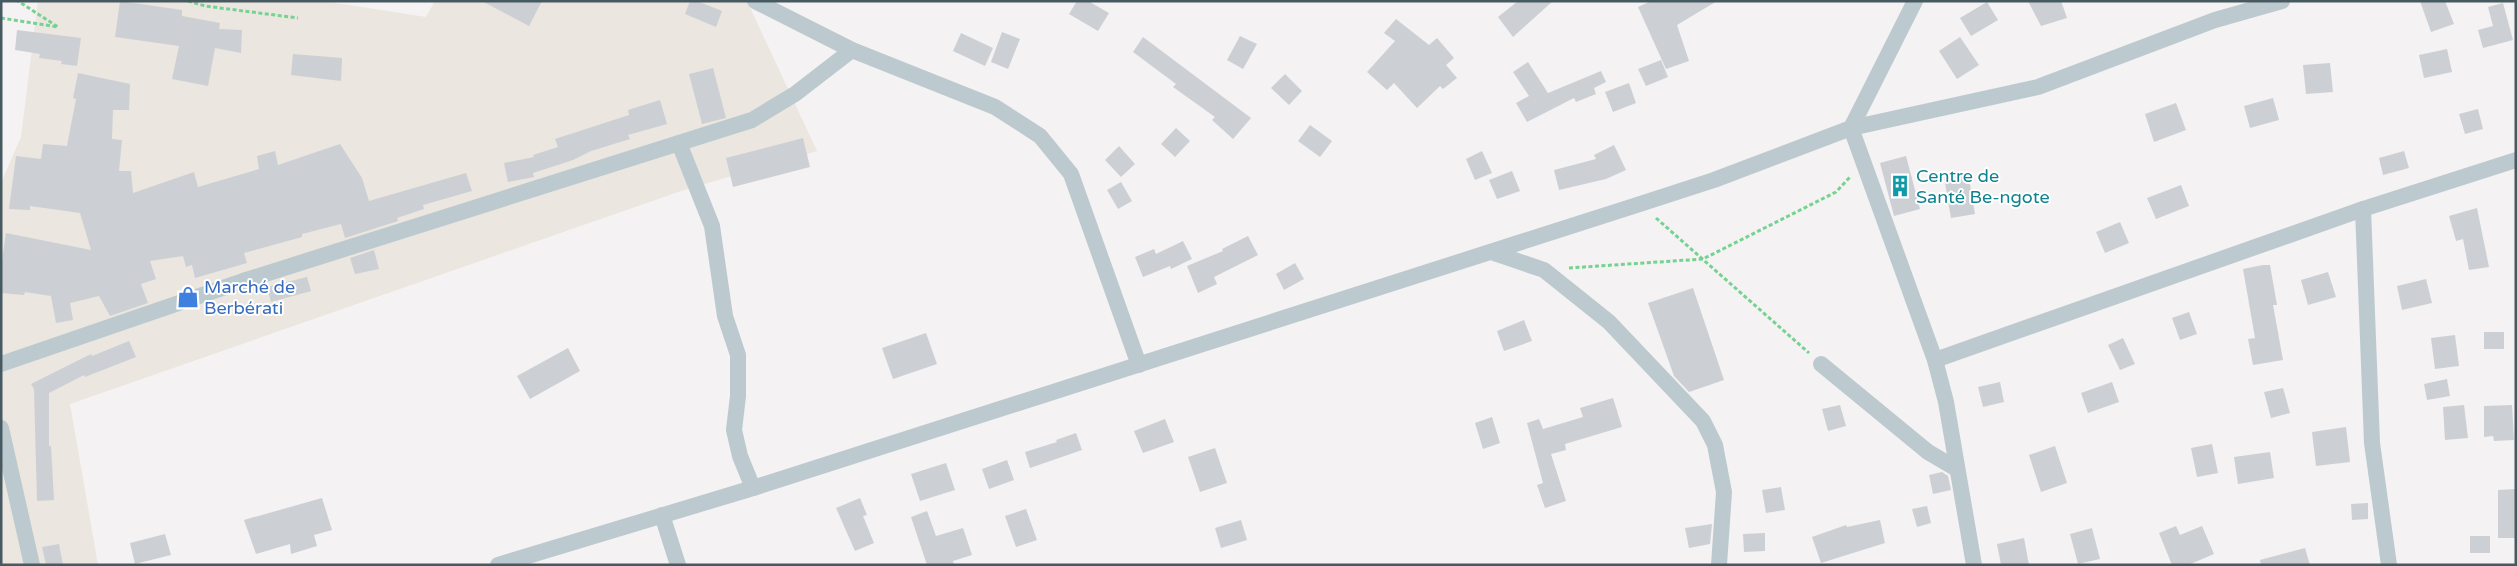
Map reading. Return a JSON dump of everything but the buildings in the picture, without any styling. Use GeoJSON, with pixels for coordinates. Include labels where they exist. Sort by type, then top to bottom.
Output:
{"type":"FeatureCollection","features":[{"type":"Feature","properties":{"kind":"street"},"geometry":{"type":"LineString","coordinates":[[755,1],[852,50],[995,108],[1040,136],[1071,174],[1139,365]]}},
{"type":"Feature","properties":{"kind":"street"},"geometry":{"type":"LineString","coordinates":[[1915,1],[1851,128],[1935,360],[1946,402],[1974,565]]}},
{"type":"Feature","properties":{"kind":"street"},"geometry":{"type":"LineString","coordinates":[[498,565],[753,488],[1640,204],[1714,180],[1851,128],[2038,88],[2214,20],[2282,1]]}},
{"type":"Feature","properties":{"kind":"street"},"geometry":{"type":"LineString","coordinates":[[1,364],[243,281],[752,120],[795,94],[852,50]]}},
{"type":"Feature","properties":{"kind":"street"},"geometry":{"type":"LineString","coordinates":[[679,143],[712,226],[725,316],[738,355],[738,396],[734,430],[740,456],[753,488]]}},
{"type":"Feature","properties":{"kind":"street"},"geometry":{"type":"LineString","coordinates":[[1935,360],[2364,209],[2516,160]]}},
{"type":"Feature","properties":{"kind":"street"},"geometry":{"type":"LineString","coordinates":[[2364,209],[2372,443],[2389,565]]}},
{"type":"Feature","properties":{"kind":"street"},"geometry":{"type":"LineString","coordinates":[[1491,252],[1544,270],[1609,322],[1703,421],[1715,445],[1724,492],[1719,565]]}},
{"type":"Feature","properties":{"kind":"street"},"geometry":{"type":"LineString","coordinates":[[1820,364],[1928,452],[1958,469]]}},
{"type":"Feature","properties":{"kind":"street"},"geometry":{"type":"LineString","coordinates":[[1,428],[32,565]]}},
{"type":"Feature","properties":{"kind":"street"},"geometry":{"type":"LineString","coordinates":[[662,515],[678,565]]}},
{"type":"Feature","properties":{"kind":"path"},"geometry":{"type":"LineString","coordinates":[[1,18],[58,27],[18,1]]}},
{"type":"Feature","properties":{"kind":"path"},"geometry":{"type":"LineString","coordinates":[[188,1],[205,6],[298,18]]}},
{"type":"Feature","properties":{"kind":"path"},"geometry":{"type":"LineString","coordinates":[[1544,270],[1703,259],[1836,192],[1863,163]]}},
{"type":"Feature","properties":{"kind":"path"},"geometry":{"type":"LineString","coordinates":[[1640,204],[1820,364]]}},
{"type":"Feature","properties":{"kind":"shaded area","name":"Marché de Berbérati"},"geometry":{"type":"Polygon","coordinates":[[[38,1],[323,1],[426,17],[435,1],[747,1],[817,151],[681,191],[70,404],[98,565],[1,565],[1,183],[21,137],[38,1]]]}},
{"type":"Feature","properties":{"kind":"place","name":"Centre de Santé Be-ngote"},"geometry":{"type":"Point","coordinates":[1900,186]}},
{"type":"Feature","properties":{"kind":"place","name":"Marché de Berbérati"},"geometry":{"type":"Point","coordinates":[188,297]}}]}
